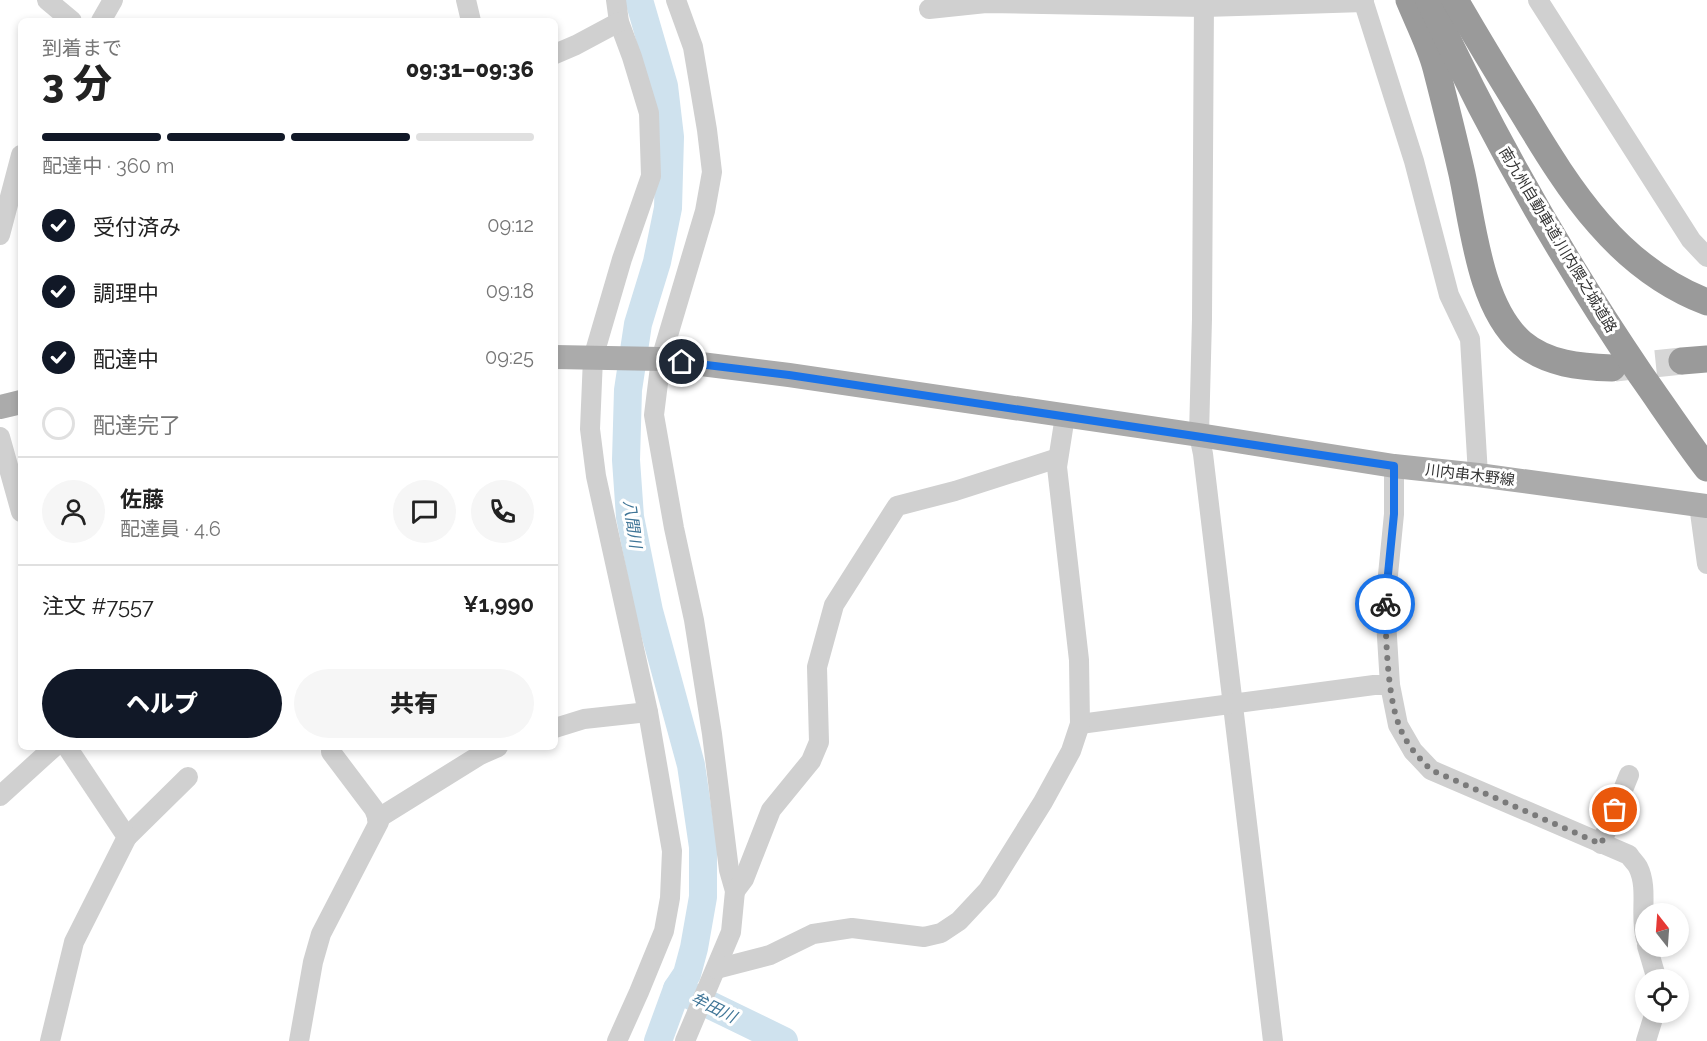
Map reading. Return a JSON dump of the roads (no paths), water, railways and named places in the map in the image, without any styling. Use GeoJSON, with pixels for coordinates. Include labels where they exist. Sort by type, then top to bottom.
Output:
{"type":"FeatureCollection","features":[{"type":"Feature","properties":{"kind":"highway"},"geometry":{"type":"LineString","coordinates":[[1409,0],[1435,65],[1462,174],[1477,253],[1488,288],[1500,315],[1522,343],[1554,362],[1587,368],[1612,368]]}},
{"type":"Feature","properties":{"kind":"highway","name":"南九州自動車道;川内隈之城道路"},"geometry":{"type":"LineString","coordinates":[[1429,0],[1495,134],[1542,218],[1611,331],[1706,466]]}},
{"type":"Feature","properties":{"kind":"highway"},"geometry":{"type":"LineString","coordinates":[[1455,0],[1561,177],[1587,211],[1615,242],[1651,273],[1689,295],[1707,302]]}},
{"type":"Feature","properties":{"kind":"main road","name":"川内串木野線"},"geometry":{"type":"LineString","coordinates":[[558,357],[661,359],[789,375],[1394,466],[1703,506]]}},
{"type":"Feature","properties":{"kind":"main road"},"geometry":{"type":"LineString","coordinates":[[0,407],[18,403]]}},
{"type":"Feature","properties":{"kind":"street"},"geometry":{"type":"LineString","coordinates":[[47,0],[68,18]]}},
{"type":"Feature","properties":{"kind":"street"},"geometry":{"type":"LineString","coordinates":[[103,18],[113,0]]}},
{"type":"Feature","properties":{"kind":"street"},"geometry":{"type":"LineString","coordinates":[[466,0],[470,18]]}},
{"type":"Feature","properties":{"kind":"street"},"geometry":{"type":"LineString","coordinates":[[616,0],[619,22],[648,113],[651,176],[622,259],[593,358],[590,429],[596,476],[648,712],[672,851],[670,898],[663,931],[617,1041]]}},
{"type":"Feature","properties":{"kind":"street"},"geometry":{"type":"LineString","coordinates":[[676,0],[693,47],[708,130],[712,172],[705,212],[661,359],[654,415],[674,528],[694,620],[712,734],[729,870],[735,891],[731,932],[685,1041]]}},
{"type":"Feature","properties":{"kind":"street"},"geometry":{"type":"LineString","coordinates":[[1538,0],[1690,240],[1707,257]]}},
{"type":"Feature","properties":{"kind":"street"},"geometry":{"type":"LineString","coordinates":[[929,9],[986,3],[1363,1],[1414,161],[1449,295],[1470,339],[1478,476]]}},
{"type":"Feature","properties":{"kind":"street"},"geometry":{"type":"LineString","coordinates":[[1204,3],[1199,435],[1273,1041]]}},
{"type":"Feature","properties":{"kind":"street"},"geometry":{"type":"LineString","coordinates":[[558,53],[619,22]]}},
{"type":"Feature","properties":{"kind":"street"},"geometry":{"type":"LineString","coordinates":[[0,235],[14,208],[18,178]]}},
{"type":"Feature","properties":{"kind":"street"},"geometry":{"type":"LineString","coordinates":[[716,969],[771,955],[813,934],[852,928],[924,938],[940,933],[960,921],[988,890],[1043,802],[1071,751],[1080,724],[1079,660],[1057,467],[1065,416]]}},
{"type":"Feature","properties":{"kind":"street"},"geometry":{"type":"LineString","coordinates":[[0,437],[18,501]]}},
{"type":"Feature","properties":{"kind":"street"},"geometry":{"type":"LineString","coordinates":[[735,891],[744,879],[771,810],[811,761],[819,742],[817,667],[834,605],[897,506],[955,491],[1058,458]]}},
{"type":"Feature","properties":{"kind":"street"},"geometry":{"type":"LineString","coordinates":[[1394,466],[1394,514],[1385,605],[1390,685],[1398,724],[1413,751],[1431,770],[1629,855],[1638,866],[1643,886],[1643,903]]}},
{"type":"Feature","properties":{"kind":"street"},"geometry":{"type":"LineString","coordinates":[[1703,506],[1707,564]]}},
{"type":"Feature","properties":{"kind":"street"},"geometry":{"type":"LineString","coordinates":[[1080,724],[1374,685],[1390,685]]}},
{"type":"Feature","properties":{"kind":"street"},"geometry":{"type":"LineString","coordinates":[[558,727],[584,719],[648,712]]}},
{"type":"Feature","properties":{"kind":"street"},"geometry":{"type":"LineString","coordinates":[[0,796],[51,750]]}},
{"type":"Feature","properties":{"kind":"street"},"geometry":{"type":"LineString","coordinates":[[69,750],[128,837]]}},
{"type":"Feature","properties":{"kind":"street"},"geometry":{"type":"LineString","coordinates":[[299,1041],[313,962],[321,934],[379,822],[374,809],[331,750]]}},
{"type":"Feature","properties":{"kind":"street"},"geometry":{"type":"LineString","coordinates":[[377,819],[491,750]]}},
{"type":"Feature","properties":{"kind":"street"},"geometry":{"type":"LineString","coordinates":[[1601,844],[1629,775]]}},
{"type":"Feature","properties":{"kind":"street"},"geometry":{"type":"LineString","coordinates":[[50,1041],[74,942],[128,837],[188,777]]}},
{"type":"Feature","properties":{"kind":"street"},"geometry":{"type":"LineString","coordinates":[[1646,1041],[1652,1023]]}},
{"type":"Feature","properties":{"kind":"waterway","name":"八間川"},"geometry":{"type":"LineString","coordinates":[[639,0],[664,86],[670,137],[668,208],[657,262],[638,324],[628,390],[626,460],[630,517],[649,611],[691,765],[703,847],[703,897],[694,948],[687,974],[677,989],[658,1041]]}},
{"type":"Feature","properties":{"kind":"waterway","name":"牟田川"},"geometry":{"type":"LineString","coordinates":[[677,989],[784,1041]]}},
{"type":"Feature","properties":{"kind":"tunnel"},"geometry":{"type":"LineString","coordinates":[[1615,368],[1682,361]]}}]}
